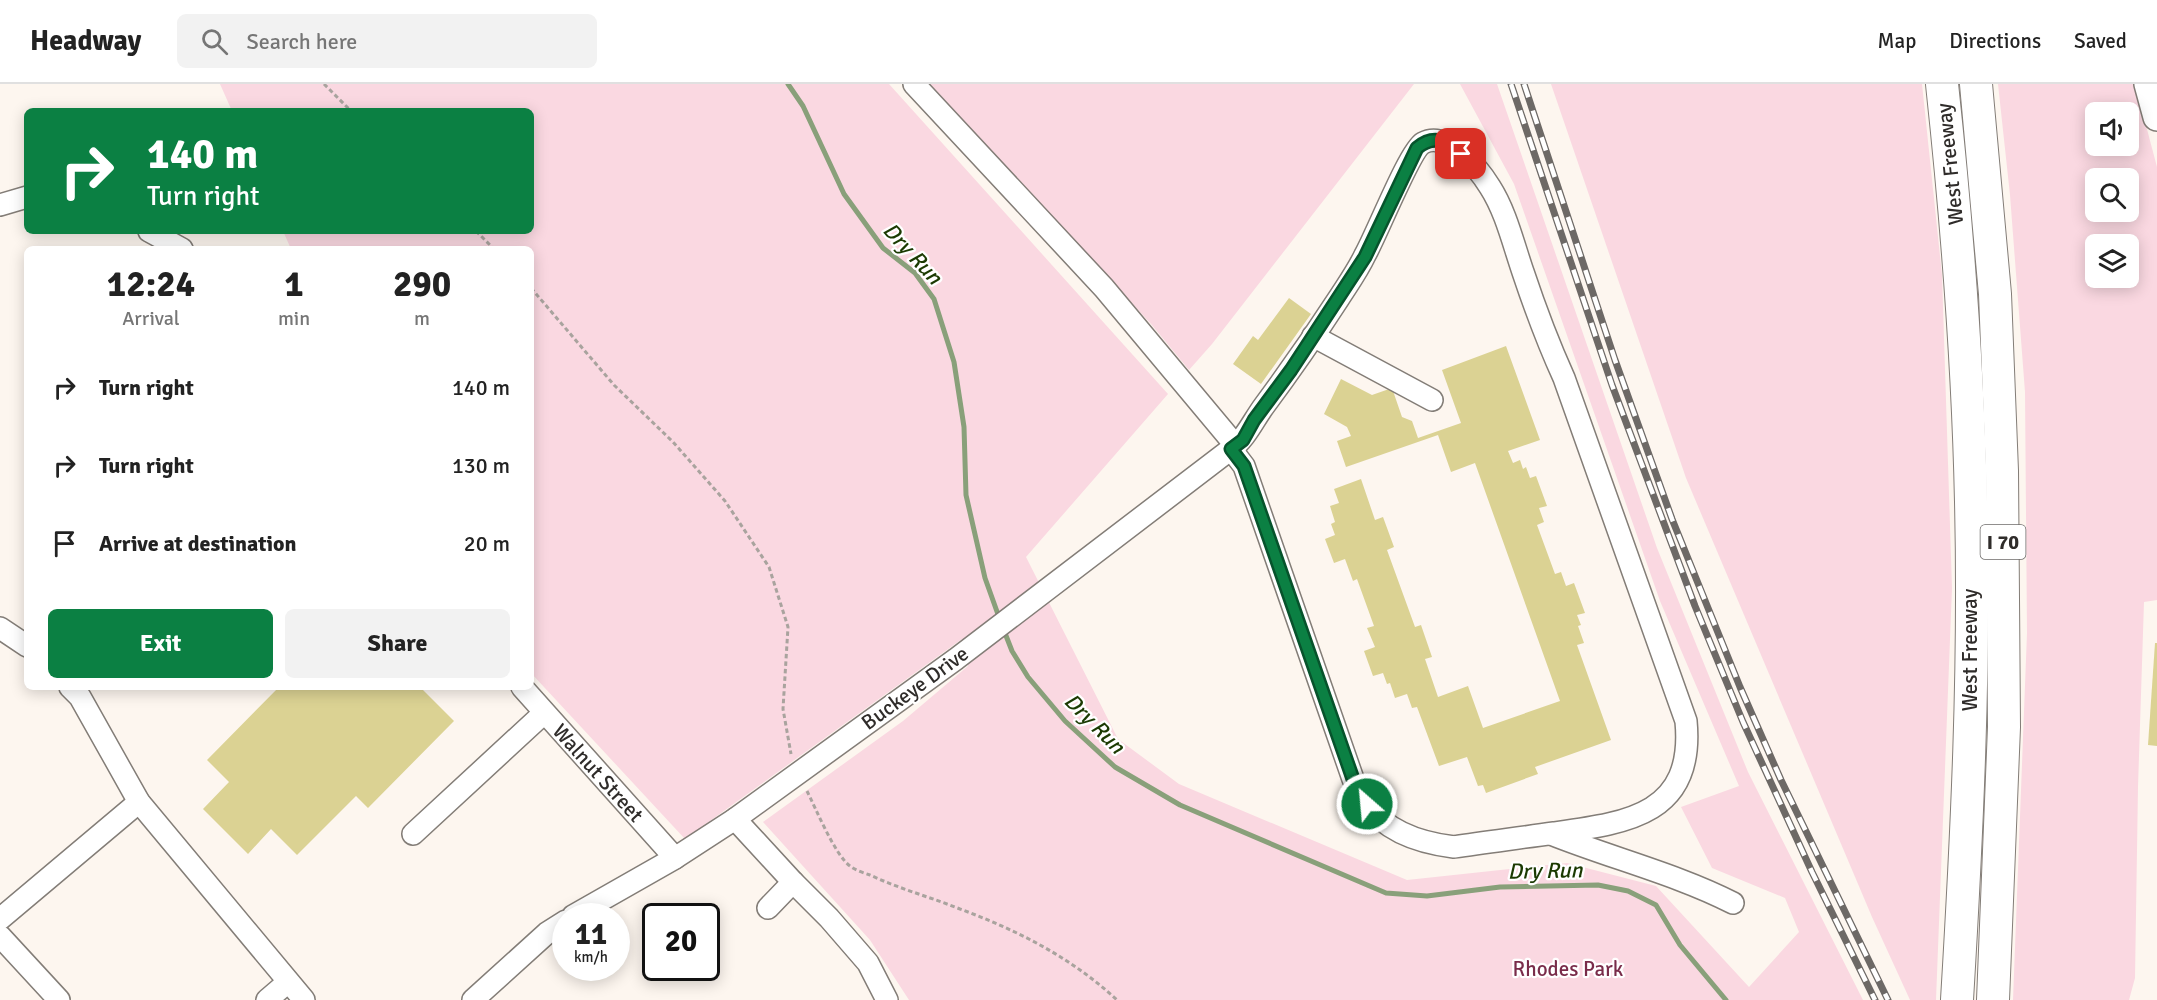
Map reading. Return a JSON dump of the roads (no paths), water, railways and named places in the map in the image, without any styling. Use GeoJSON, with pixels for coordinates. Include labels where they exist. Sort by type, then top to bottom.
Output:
{"type":"FeatureCollection","features":[{"type":"Feature","properties":{"kind":"highway","name":"West Freeway"},"geometry":{"type":"LineString","coordinates":[[1942,84],[1958,238],[1971,504],[1970,755],[1958,994]]}},
{"type":"Feature","properties":{"kind":"highway","name":"West Freeway"},"geometry":{"type":"LineString","coordinates":[[1976,84],[1995,294],[2002,471],[2004,727],[1993,1000]]}},
{"type":"Feature","properties":{"kind":"main road"},"geometry":{"type":"LineString","coordinates":[[2148,84],[2157,117]]}},
{"type":"Feature","properties":{"kind":"lane"},"geometry":{"type":"LineString","coordinates":[[914,84],[1104,288],[1236,445],[1353,779],[1367,804],[1383,821],[1405,835],[1428,844],[1454,847],[1609,826],[1636,818],[1658,805],[1674,785],[1684,765],[1688,742],[1686,721],[1564,378],[1543,329],[1503,212],[1490,186],[1450,144],[1438,140],[1425,141],[1417,148],[1365,257],[1313,336],[1236,445]]}},
{"type":"Feature","properties":{"kind":"lane"},"geometry":{"type":"LineString","coordinates":[[0,205],[24,198]]}},
{"type":"Feature","properties":{"kind":"lane"},"geometry":{"type":"LineString","coordinates":[[154,234],[176,246]]}},
{"type":"Feature","properties":{"kind":"lane"},"geometry":{"type":"LineString","coordinates":[[1313,336],[1432,400]]}},
{"type":"Feature","properties":{"kind":"lane","name":"Buckeye Drive"},"geometry":{"type":"LineString","coordinates":[[596,903],[675,858],[735,819],[956,659],[1236,445]]}},
{"type":"Feature","properties":{"kind":"lane"},"geometry":{"type":"LineString","coordinates":[[0,628],[24,644]]}},
{"type":"Feature","properties":{"kind":"lane"},"geometry":{"type":"LineString","coordinates":[[73,690],[80,697],[139,802],[304,1000]]}},
{"type":"Feature","properties":{"kind":"lane","name":"Walnut Street"},"geometry":{"type":"LineString","coordinates":[[525,690],[675,858]]}},
{"type":"Feature","properties":{"kind":"lane"},"geometry":{"type":"LineString","coordinates":[[413,834],[544,712]]}},
{"type":"Feature","properties":{"kind":"lane"},"geometry":{"type":"LineString","coordinates":[[0,919],[139,802]]}},
{"type":"Feature","properties":{"kind":"lane"},"geometry":{"type":"LineString","coordinates":[[735,819],[830,918],[868,963],[887,1000]]}},
{"type":"Feature","properties":{"kind":"lane"},"geometry":{"type":"LineString","coordinates":[[1551,834],[1706,890],[1733,903]]}},
{"type":"Feature","properties":{"kind":"lane"},"geometry":{"type":"LineString","coordinates":[[768,908],[793,882]]}},
{"type":"Feature","properties":{"kind":"lane"},"geometry":{"type":"LineString","coordinates":[[474,1000],[552,930]]}},
{"type":"Feature","properties":{"kind":"lane"},"geometry":{"type":"LineString","coordinates":[[0,936],[59,1000]]}},
{"type":"Feature","properties":{"kind":"lane"},"geometry":{"type":"LineString","coordinates":[[267,1000],[288,981]]}},
{"type":"Feature","properties":{"kind":"waterway","name":"Dry Run"},"geometry":{"type":"LineString","coordinates":[[788,84],[803,106],[844,194],[883,248],[915,273],[934,299],[954,362],[964,427],[966,495],[985,578],[1000,620]]}},
{"type":"Feature","properties":{"kind":"waterway","name":"Dry Run"},"geometry":{"type":"LineString","coordinates":[[1003,628],[1012,651],[1028,677],[1065,721],[1115,767],[1180,805],[1386,893],[1427,896],[1500,887],[1598,885],[1628,891],[1656,905],[1680,945],[1726,1000]]}},
{"type":"Feature","properties":{"kind":"railway"},"geometry":{"type":"LineString","coordinates":[[1511,84],[1612,385],[1695,606],[1743,722],[1812,872],[1875,1000]]}},
{"type":"Feature","properties":{"kind":"railway"},"geometry":{"type":"LineString","coordinates":[[1524,84],[1615,360],[1672,519],[1740,687],[1781,780],[1888,1000]]}},
{"type":"Feature","properties":{"kind":"park label","name":"Rhodes Park"},"geometry":{"type":"Point","coordinates":[1568,969]}}]}
